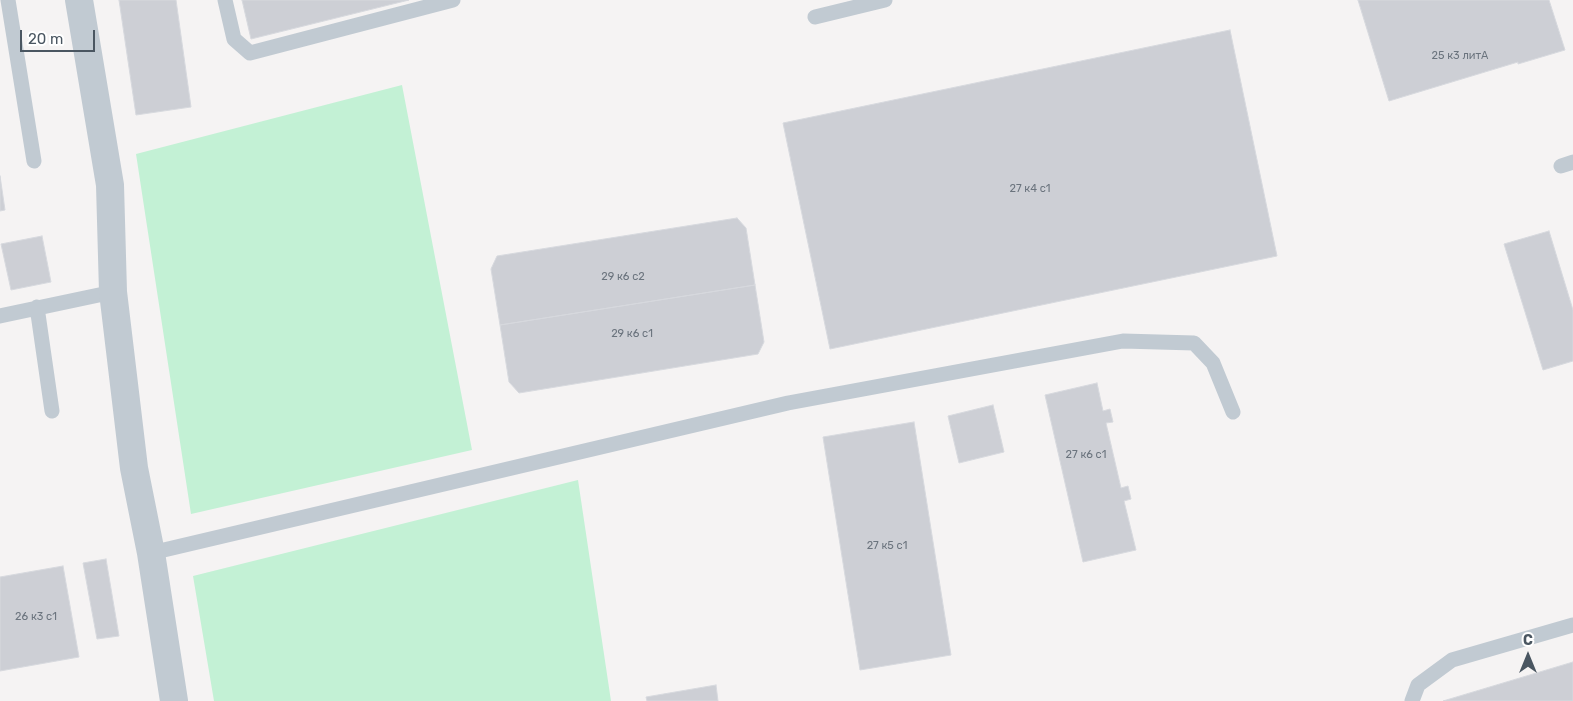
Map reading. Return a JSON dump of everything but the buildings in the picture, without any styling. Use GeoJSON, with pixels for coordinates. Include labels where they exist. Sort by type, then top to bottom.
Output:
{"type":"FeatureCollection","features":[{"type":"Feature","properties":{"kind":"street"},"geometry":{"type":"LineString","coordinates":[[79,0],[110,185],[112,292],[134,468],[151,553],[174,701]]}},
{"type":"Feature","properties":{"kind":"lane"},"geometry":{"type":"LineString","coordinates":[[8,0],[34,161]]}},
{"type":"Feature","properties":{"kind":"lane"},"geometry":{"type":"LineString","coordinates":[[225,0],[234,40],[250,52],[453,0]]}},
{"type":"Feature","properties":{"kind":"lane"},"geometry":{"type":"LineString","coordinates":[[815,17],[885,0]]}},
{"type":"Feature","properties":{"kind":"lane"},"geometry":{"type":"LineString","coordinates":[[0,316],[112,292]]}},
{"type":"Feature","properties":{"kind":"lane"},"geometry":{"type":"LineString","coordinates":[[37,307],[52,411]]}},
{"type":"Feature","properties":{"kind":"lane"},"geometry":{"type":"LineString","coordinates":[[151,553],[788,402],[1123,341],[1194,343],[1213,363],[1233,412]]}},
{"type":"Feature","properties":{"kind":"lane"},"geometry":{"type":"LineString","coordinates":[[1412,701],[1418,685],[1452,660],[1573,625]]}},
{"type":"Feature","properties":{"kind":"green space"},"geometry":{"type":"Polygon","coordinates":[[[402,85],[472,450],[191,514],[136,154],[402,85]]]}},
{"type":"Feature","properties":{"kind":"green space"},"geometry":{"type":"Polygon","coordinates":[[[578,480],[611,701],[214,701],[193,576],[578,480]]]}}]}
